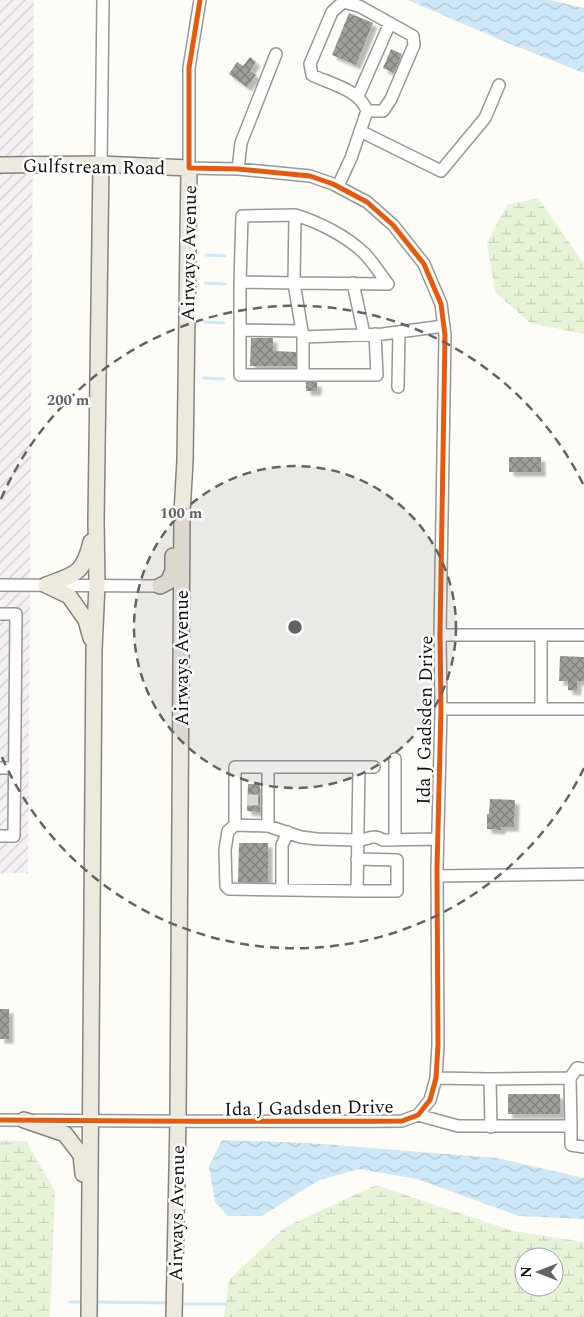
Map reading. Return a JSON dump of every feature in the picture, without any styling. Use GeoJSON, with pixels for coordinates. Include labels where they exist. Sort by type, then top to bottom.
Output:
{"type":"FeatureCollection","features":[{"type":"Feature","properties":{"kind":"main road","name":"Gulfstream Road"},"geometry":{"type":"LineString","coordinates":[[0,165],[101,164],[189,168]]}},
{"type":"Feature","properties":{"kind":"main road"},"geometry":{"type":"LineString","coordinates":[[89,1307],[94,649],[101,164]]}},
{"type":"Feature","properties":{"kind":"main road","name":"Airways Avenue"},"geometry":{"type":"LineString","coordinates":[[174,1308],[178,1120],[182,513],[185,461],[189,168]]}},
{"type":"Feature","properties":{"kind":"main road"},"geometry":{"type":"LineString","coordinates":[[160,586],[168,582],[173,571],[174,539],[182,513]]}},
{"type":"Feature","properties":{"kind":"main road"},"geometry":{"type":"LineString","coordinates":[[46,586],[75,574],[87,560],[96,521]]}},
{"type":"Feature","properties":{"kind":"main road"},"geometry":{"type":"LineString","coordinates":[[46,586],[69,596],[86,620],[94,649]]}},
{"type":"Feature","properties":{"kind":"main road"},"geometry":{"type":"LineString","coordinates":[[160,586],[166,589],[173,597],[182,625]]}},
{"type":"Feature","properties":{"kind":"main road"},"geometry":{"type":"LineString","coordinates":[[24,1120],[65,1134],[81,1155],[90,1240]]}},
{"type":"Feature","properties":{"kind":"street"},"geometry":{"type":"LineString","coordinates":[[101,164],[103,0]]}},
{"type":"Feature","properties":{"kind":"street","name":"Airways Avenue"},"geometry":{"type":"LineString","coordinates":[[189,168],[189,68],[200,0]]}},
{"type":"Feature","properties":{"kind":"street"},"geometry":{"type":"LineString","coordinates":[[338,186],[351,158],[366,111],[364,104],[358,96],[312,75],[310,64],[332,12],[343,2],[359,6],[413,36],[414,46],[391,99],[383,111],[366,111]]}},
{"type":"Feature","properties":{"kind":"street"},"geometry":{"type":"LineString","coordinates":[[358,96],[390,23]]}},
{"type":"Feature","properties":{"kind":"street"},"geometry":{"type":"LineString","coordinates":[[238,168],[241,143],[276,54]]}},
{"type":"Feature","properties":{"kind":"street"},"geometry":{"type":"LineString","coordinates":[[360,131],[441,171],[485,118],[498,85]]}},
{"type":"Feature","properties":{"kind":"street","name":"Ida J Gadsden Drive"},"geometry":{"type":"LineString","coordinates":[[0,1120],[178,1120],[220,1123],[402,1121],[418,1115],[430,1100],[436,1078],[438,1045],[437,876],[441,709],[440,635],[444,326],[441,304],[424,264],[393,225],[366,202],[338,186],[310,176],[238,168],[189,168]]}},
{"type":"Feature","properties":{"kind":"street"},"geometry":{"type":"LineString","coordinates":[[240,282],[294,282],[353,283],[388,284],[365,254],[352,243],[308,219],[296,215],[242,216],[240,282],[240,375],[377,375],[369,334],[353,283]]}},
{"type":"Feature","properties":{"kind":"street"},"geometry":{"type":"LineString","coordinates":[[296,215],[294,282],[302,334],[303,375]]}},
{"type":"Feature","properties":{"kind":"street"},"geometry":{"type":"LineString","coordinates":[[240,330],[302,334],[369,334],[444,326]]}},
{"type":"Feature","properties":{"kind":"street"},"geometry":{"type":"LineString","coordinates":[[398,387],[399,332]]}},
{"type":"Feature","properties":{"kind":"street"},"geometry":{"type":"LineString","coordinates":[[0,585],[160,586]]}},
{"type":"Feature","properties":{"kind":"street"},"geometry":{"type":"LineString","coordinates":[[0,614],[16,614],[14,836],[0,836]]}},
{"type":"Feature","properties":{"kind":"street"},"geometry":{"type":"LineString","coordinates":[[440,635],[584,635]]}},
{"type":"Feature","properties":{"kind":"street"},"geometry":{"type":"LineString","coordinates":[[540,709],[541,635]]}},
{"type":"Feature","properties":{"kind":"street"},"geometry":{"type":"LineString","coordinates":[[441,709],[584,709]]}},
{"type":"Feature","properties":{"kind":"street"},"geometry":{"type":"LineString","coordinates":[[395,759],[395,840]]}},
{"type":"Feature","properties":{"kind":"street"},"geometry":{"type":"LineString","coordinates":[[236,825],[235,767],[374,767]]}},
{"type":"Feature","properties":{"kind":"street"},"geometry":{"type":"LineString","coordinates":[[268,767],[264,800],[268,826]]}},
{"type":"Feature","properties":{"kind":"street"},"geometry":{"type":"LineString","coordinates":[[357,891],[359,840],[358,767]]}},
{"type":"Feature","properties":{"kind":"street"},"geometry":{"type":"LineString","coordinates":[[0,768],[15,768]]}},
{"type":"Feature","properties":{"kind":"street"},"geometry":{"type":"LineString","coordinates":[[235,800],[247,800]]}},
{"type":"Feature","properties":{"kind":"street"},"geometry":{"type":"LineString","coordinates":[[358,859],[397,860],[397,891],[229,889],[226,886],[225,850],[228,831],[236,825],[268,826],[301,837],[317,840],[359,840],[367,844],[379,844],[383,840],[438,839]]}},
{"type":"Feature","properties":{"kind":"street"},"geometry":{"type":"LineString","coordinates":[[282,890],[282,845],[288,832]]}},
{"type":"Feature","properties":{"kind":"street"},"geometry":{"type":"LineString","coordinates":[[437,876],[584,874]]}},
{"type":"Feature","properties":{"kind":"street"},"geometry":{"type":"LineString","coordinates":[[584,1069],[577,1068],[570,1078],[571,1145],[584,1147]]}},
{"type":"Feature","properties":{"kind":"street"},"geometry":{"type":"LineString","coordinates":[[436,1078],[570,1078]]}},
{"type":"Feature","properties":{"kind":"street"},"geometry":{"type":"LineString","coordinates":[[490,1079],[491,1127]]}},
{"type":"Feature","properties":{"kind":"street"},"geometry":{"type":"LineString","coordinates":[[430,1100],[436,1117],[441,1121]]}},
{"type":"Feature","properties":{"kind":"street"},"geometry":{"type":"LineString","coordinates":[[418,1115],[458,1126],[571,1126]]}},
{"type":"Feature","properties":{"kind":"shaded area"},"geometry":{"type":"Polygon","coordinates":[[[0,0],[34,0],[28,873],[0,873],[0,0]]]}},
{"type":"Feature","properties":{"kind":"green space"},"geometry":{"type":"Polygon","coordinates":[[[538,198],[582,261],[584,261],[584,334],[530,323],[495,292],[487,243],[507,205],[538,198]]]}},
{"type":"Feature","properties":{"kind":"green space"},"geometry":{"type":"Polygon","coordinates":[[[0,1141],[26,1141],[55,1191],[50,1317],[0,1317],[0,1141]]]}},
{"type":"Feature","properties":{"kind":"green space"},"geometry":{"type":"Polygon","coordinates":[[[376,1185],[513,1231],[584,1242],[584,1317],[224,1317],[229,1280],[285,1227],[376,1185]]]}},
{"type":"Feature","properties":{"kind":"water"},"geometry":{"type":"Polygon","coordinates":[[[408,0],[550,0],[584,8],[584,73],[503,41],[408,0]]]}},
{"type":"Feature","properties":{"kind":"water"},"geometry":{"type":"Polygon","coordinates":[[[222,1140],[309,1143],[497,1158],[584,1178],[584,1219],[519,1216],[417,1179],[359,1169],[319,1180],[262,1216],[228,1216],[215,1202],[209,1166],[222,1140]]]}},
{"type":"Feature","properties":{"kind":"building"},"geometry":{"type":"Polygon","coordinates":[[[349,13],[373,23],[356,65],[332,55],[349,13]]]}},
{"type":"Feature","properties":{"kind":"building"},"geometry":{"type":"Polygon","coordinates":[[[391,49],[402,54],[394,73],[383,68],[391,49]]]}},
{"type":"Feature","properties":{"kind":"building"},"geometry":{"type":"Polygon","coordinates":[[[250,57],[256,62],[250,71],[256,75],[247,87],[229,74],[237,62],[243,66],[250,57]]]}},
{"type":"Feature","properties":{"kind":"building"},"geometry":{"type":"Polygon","coordinates":[[[251,338],[273,338],[273,351],[296,352],[296,366],[250,366],[251,338]]]}},
{"type":"Feature","properties":{"kind":"building"},"geometry":{"type":"Polygon","coordinates":[[[306,382],[317,382],[317,391],[306,391],[306,382]]]}},
{"type":"Feature","properties":{"kind":"building"},"geometry":{"type":"Polygon","coordinates":[[[509,457],[541,457],[541,472],[509,472],[509,457]]]}},
{"type":"Feature","properties":{"kind":"building"},"geometry":{"type":"Polygon","coordinates":[[[560,656],[584,657],[584,681],[577,681],[577,691],[568,690],[568,681],[559,681],[560,656]]]}},
{"type":"Feature","properties":{"kind":"building"},"geometry":{"type":"Polygon","coordinates":[[[248,784],[260,784],[260,812],[247,811],[248,784]]]}},
{"type":"Feature","properties":{"kind":"building"},"geometry":{"type":"Polygon","coordinates":[[[490,799],[515,800],[514,827],[501,827],[501,830],[487,829],[490,799]]]}},
{"type":"Feature","properties":{"kind":"building"},"geometry":{"type":"Polygon","coordinates":[[[239,843],[268,843],[268,882],[238,882],[239,843]]]}},
{"type":"Feature","properties":{"kind":"building"},"geometry":{"type":"Polygon","coordinates":[[[0,1009],[9,1009],[9,1039],[0,1039],[0,1009]]]}},
{"type":"Feature","properties":{"kind":"building"},"geometry":{"type":"Polygon","coordinates":[[[508,1094],[560,1094],[560,1114],[508,1114],[508,1094]]]}},
{"type":"Feature","properties":{"kind":"waterway"},"geometry":{"type":"LineString","coordinates":[[206,255],[225,256]]}},
{"type":"Feature","properties":{"kind":"waterway"},"geometry":{"type":"LineString","coordinates":[[205,283],[225,284]]}},
{"type":"Feature","properties":{"kind":"waterway"},"geometry":{"type":"LineString","coordinates":[[205,322],[224,323]]}},
{"type":"Feature","properties":{"kind":"waterway"},"geometry":{"type":"LineString","coordinates":[[204,378],[224,379]]}},
{"type":"Feature","properties":{"kind":"waterway"},"geometry":{"type":"LineString","coordinates":[[70,1302],[85,1302]]}},
{"type":"Feature","properties":{"kind":"waterway"},"geometry":{"type":"LineString","coordinates":[[93,1302],[170,1303]]}},
{"type":"Feature","properties":{"kind":"waterway"},"geometry":{"type":"LineString","coordinates":[[178,1304],[226,1304]]}},
{"type":"Feature","properties":{"kind":"tunnel"},"geometry":{"type":"LineString","coordinates":[[247,800],[261,800]]}},
{"type":"Feature","properties":{"kind":"cycle path"},"geometry":{"type":"LineString","coordinates":[[0,1120],[402,1121],[418,1115],[430,1100],[436,1078],[438,1045],[437,869],[441,709],[440,635],[445,335],[441,304],[424,264],[393,225],[367,202],[333,184],[310,176],[238,169],[189,168],[189,68],[200,0]]}}]}
